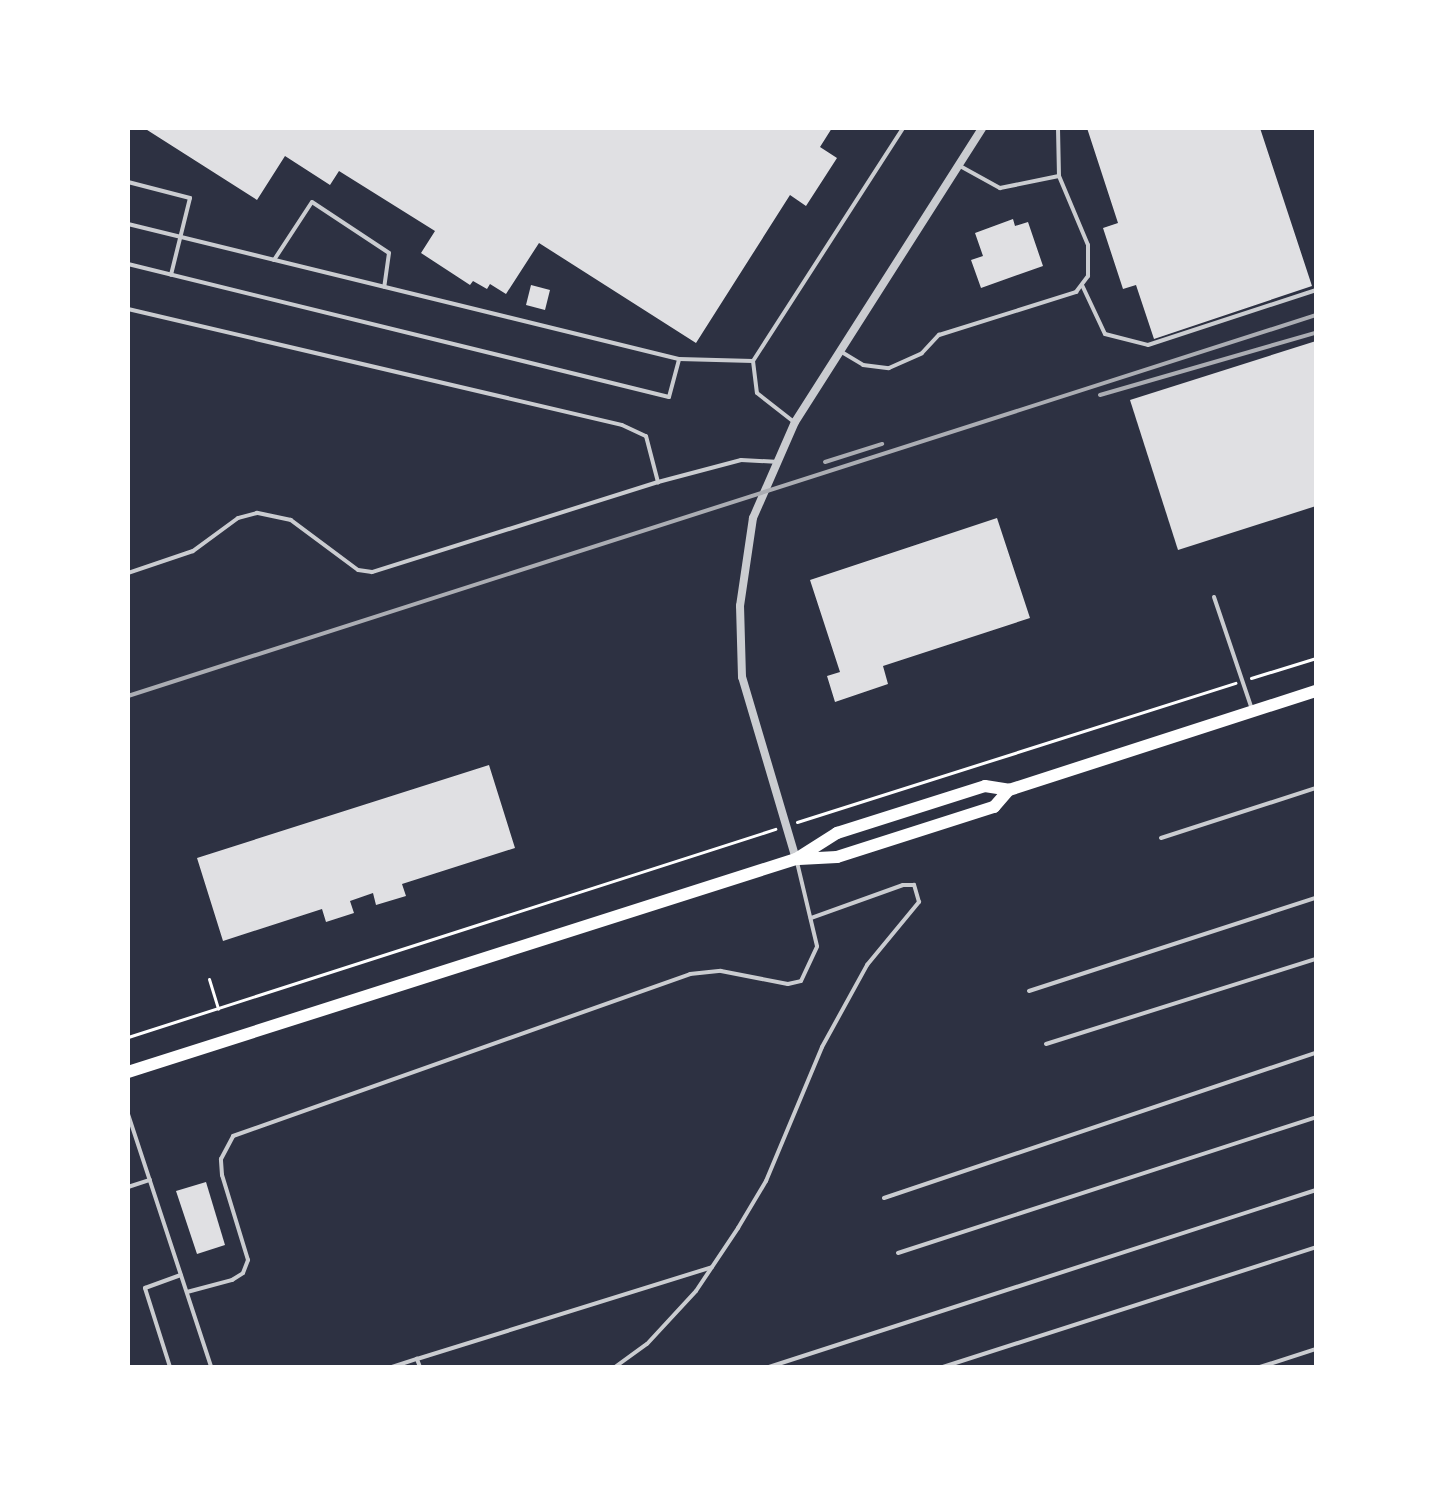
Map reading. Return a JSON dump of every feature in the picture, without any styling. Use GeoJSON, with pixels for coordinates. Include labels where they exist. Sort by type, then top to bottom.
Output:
{"type":"FeatureCollection","features":[{"type":"Feature","properties":{"kind":"main road"},"geometry":{"type":"LineString","coordinates":[[128,1072],[796,859],[837,833],[985,786],[1009,790],[1316,691]]}},
{"type":"Feature","properties":{"kind":"main road"},"geometry":{"type":"LineString","coordinates":[[796,859],[837,857],[937,826],[994,807],[1009,790]]}},
{"type":"Feature","properties":{"kind":"street"},"geometry":{"type":"LineString","coordinates":[[796,859],[747,704],[739,641],[745,554],[775,462],[795,422],[982,128]]}},
{"type":"Feature","properties":{"kind":"lane"},"geometry":{"type":"LineString","coordinates":[[795,422],[757,393],[753,361],[903,128]]}},
{"type":"Feature","properties":{"kind":"lane"},"geometry":{"type":"LineString","coordinates":[[1058,128],[1059,176],[1088,245],[1082,285],[1105,334],[1148,345],[1316,290]]}},
{"type":"Feature","properties":{"kind":"lane"},"geometry":{"type":"LineString","coordinates":[[958,165],[1000,188],[1059,176]]}},
{"type":"Feature","properties":{"kind":"lane"},"geometry":{"type":"LineString","coordinates":[[128,182],[190,198],[171,275]]}},
{"type":"Feature","properties":{"kind":"lane"},"geometry":{"type":"LineString","coordinates":[[274,260],[312,202],[389,253],[384,287]]}},
{"type":"Feature","properties":{"kind":"lane"},"geometry":{"type":"LineString","coordinates":[[128,224],[679,359],[753,361]]}},
{"type":"Feature","properties":{"kind":"lane"},"geometry":{"type":"LineString","coordinates":[[128,264],[669,397],[679,359]]}},
{"type":"Feature","properties":{"kind":"lane"},"geometry":{"type":"LineString","coordinates":[[840,351],[863,365],[889,368],[922,353],[939,335],[1069,297],[1082,285]]}},
{"type":"Feature","properties":{"kind":"lane"},"geometry":{"type":"LineString","coordinates":[[128,309],[622,425],[646,436],[658,482]]}},
{"type":"Feature","properties":{"kind":"lane"},"geometry":{"type":"LineString","coordinates":[[128,573],[193,551],[238,518],[257,513],[291,520],[358,570],[372,572],[658,482],[741,460],[775,462]]}},
{"type":"Feature","properties":{"kind":"lane"},"geometry":{"type":"LineString","coordinates":[[1214,597],[1253,712]]}},
{"type":"Feature","properties":{"kind":"lane"},"geometry":{"type":"LineString","coordinates":[[1161,838],[1316,788]]}},
{"type":"Feature","properties":{"kind":"lane"},"geometry":{"type":"LineString","coordinates":[[187,1292],[232,1280],[243,1273],[248,1260],[221,1159],[233,1136],[245,1128],[690,974],[721,971],[788,984],[801,981],[817,946],[796,859]]}},
{"type":"Feature","properties":{"kind":"lane"},"geometry":{"type":"LineString","coordinates":[[615,1367],[647,1344],[712,1267],[766,1181],[822,1047],[867,965],[919,902],[914,885],[903,885],[811,918]]}},
{"type":"Feature","properties":{"kind":"lane"},"geometry":{"type":"LineString","coordinates":[[1029,991],[1316,898]]}},
{"type":"Feature","properties":{"kind":"lane"},"geometry":{"type":"LineString","coordinates":[[1046,1044],[1316,959]]}},
{"type":"Feature","properties":{"kind":"lane"},"geometry":{"type":"LineString","coordinates":[[884,1198],[1316,1053]]}},
{"type":"Feature","properties":{"kind":"lane"},"geometry":{"type":"LineString","coordinates":[[128,1114],[211,1367]]}},
{"type":"Feature","properties":{"kind":"lane"},"geometry":{"type":"LineString","coordinates":[[898,1253],[1316,1117]]}},
{"type":"Feature","properties":{"kind":"lane"},"geometry":{"type":"LineString","coordinates":[[128,1187],[150,1180]]}},
{"type":"Feature","properties":{"kind":"lane"},"geometry":{"type":"LineString","coordinates":[[769,1367],[1316,1190]]}},
{"type":"Feature","properties":{"kind":"lane"},"geometry":{"type":"LineString","coordinates":[[943,1367],[1316,1247]]}},
{"type":"Feature","properties":{"kind":"lane"},"geometry":{"type":"LineString","coordinates":[[392,1367],[712,1267]]}},
{"type":"Feature","properties":{"kind":"lane"},"geometry":{"type":"LineString","coordinates":[[170,1367],[145,1288],[181,1275]]}},
{"type":"Feature","properties":{"kind":"lane"},"geometry":{"type":"LineString","coordinates":[[1260,1367],[1316,1349]]}},
{"type":"Feature","properties":{"kind":"lane"},"geometry":{"type":"LineString","coordinates":[[417,1359],[420,1367]]}},
{"type":"Feature","properties":{"kind":"path"},"geometry":{"type":"LineString","coordinates":[[128,1037],[1316,658]]}},
{"type":"Feature","properties":{"kind":"path"},"geometry":{"type":"LineString","coordinates":[[209,979],[218,1009]]}},
{"type":"Feature","properties":{"kind":"building"},"geometry":{"type":"Polygon","coordinates":[[[144,128],[832,128],[820,147],[837,158],[806,206],[790,195],[696,343],[539,243],[506,294],[490,284],[487,289],[473,281],[470,285],[421,253],[435,231],[339,171],[330,185],[285,156],[257,200],[144,128]]]}},
{"type":"Feature","properties":{"kind":"building"},"geometry":{"type":"Polygon","coordinates":[[[1087,128],[1260,128],[1312,286],[1154,339],[1136,285],[1123,289],[1103,228],[1118,223],[1087,128]]]}},
{"type":"Feature","properties":{"kind":"building"},"geometry":{"type":"Polygon","coordinates":[[[1013,219],[1015,226],[1028,222],[1043,266],[981,288],[971,260],[983,256],[975,233],[1013,219]]]}},
{"type":"Feature","properties":{"kind":"building"},"geometry":{"type":"Polygon","coordinates":[[[531,285],[550,290],[545,310],[526,305],[531,285]]]}},
{"type":"Feature","properties":{"kind":"building"},"geometry":{"type":"Polygon","coordinates":[[[1316,341],[1316,506],[1178,550],[1130,400],[1316,341]]]}},
{"type":"Feature","properties":{"kind":"building"},"geometry":{"type":"Polygon","coordinates":[[[997,518],[1030,618],[883,666],[888,684],[835,702],[827,676],[840,672],[810,580],[997,518]]]}},
{"type":"Feature","properties":{"kind":"building"},"geometry":{"type":"Polygon","coordinates":[[[489,765],[515,848],[402,884],[406,896],[376,905],[373,893],[350,901],[354,913],[326,922],[322,909],[223,941],[197,858],[489,765]]]}},
{"type":"Feature","properties":{"kind":"building"},"geometry":{"type":"Polygon","coordinates":[[[206,1182],[225,1245],[197,1254],[176,1191],[206,1182]]]}},
{"type":"Feature","properties":{"kind":"railway"},"geometry":{"type":"LineString","coordinates":[[128,696],[1316,315]]}},
{"type":"Feature","properties":{"kind":"railway"},"geometry":{"type":"LineString","coordinates":[[1100,395],[1315,333]]}},
{"type":"Feature","properties":{"kind":"railway"},"geometry":{"type":"LineString","coordinates":[[825,462],[882,444]]}}]}
